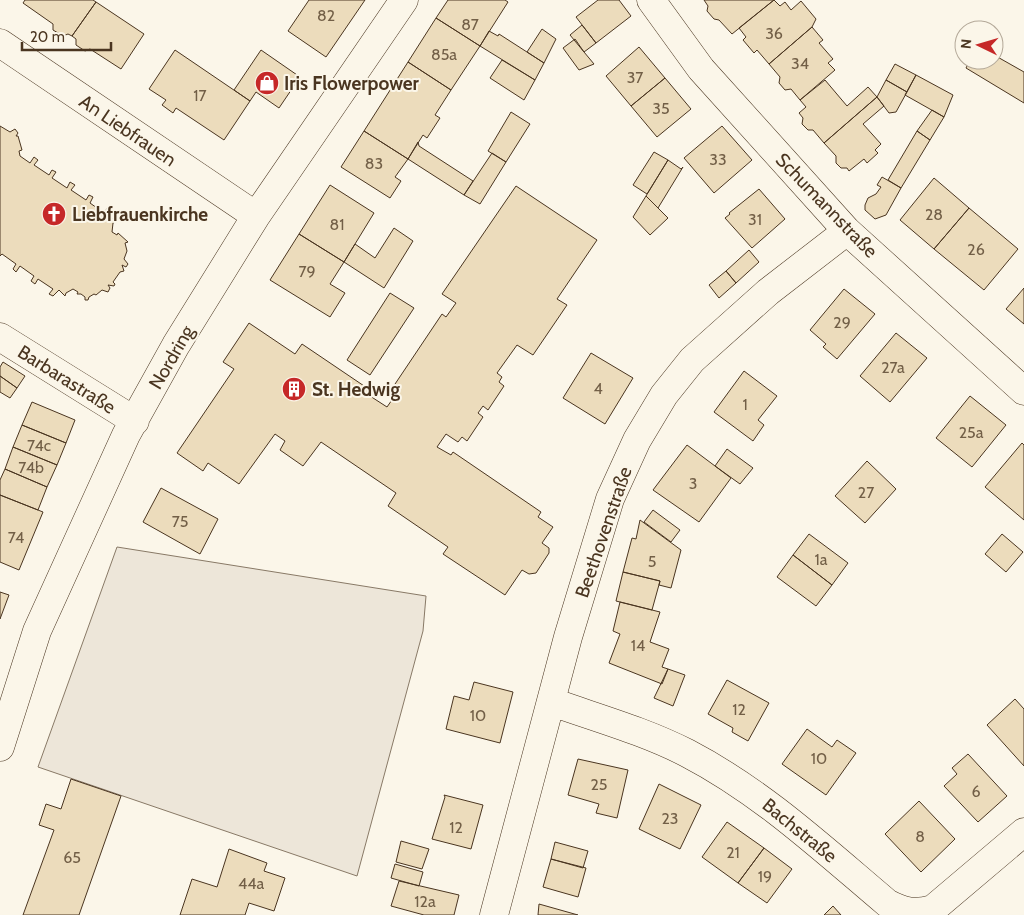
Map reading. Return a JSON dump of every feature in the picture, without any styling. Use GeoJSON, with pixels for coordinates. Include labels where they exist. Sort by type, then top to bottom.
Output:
{"type":"FeatureCollection","features":[{"type":"Feature","properties":{"kind":"street","name":"Nordring"},"geometry":{"type":"LineString","coordinates":[[0,747],[37,631],[134,421],[176,345],[256,216],[404,0]]}},
{"type":"Feature","properties":{"kind":"street","name":"Schumannstraße"},"geometry":{"type":"LineString","coordinates":[[651,0],[701,69],[847,231],[1024,391]]}},
{"type":"Feature","properties":{"kind":"street","name":"An Liebfrauen"},"geometry":{"type":"LineString","coordinates":[[0,44],[256,216]]}},
{"type":"Feature","properties":{"kind":"street","name":"Beethovenstraße"},"geometry":{"type":"LineString","coordinates":[[494,915],[568,637],[610,499],[637,440],[660,402],[692,360],[768,292],[847,231]]}},
{"type":"Feature","properties":{"kind":"street","name":"Barbarastraße"},"geometry":{"type":"LineString","coordinates":[[0,337],[134,421]]}},
{"type":"Feature","properties":{"kind":"street","name":"Bachstraße"},"geometry":{"type":"LineString","coordinates":[[552,702],[654,739],[687,754],[725,776],[765,801],[887,903],[902,911],[917,914],[933,909],[1024,832]]}},
{"type":"Feature","properties":{"kind":"shaded area"},"geometry":{"type":"Polygon","coordinates":[[[117,547],[426,596],[423,631],[357,876],[38,767],[117,547]]]}},
{"type":"Feature","properties":{"kind":"building"},"geometry":{"type":"Polygon","coordinates":[[[25,0],[93,0],[96,2],[72,36],[68,34],[63,36],[53,30],[53,24],[23,3],[25,0]]]}},
{"type":"Feature","properties":{"kind":"building"},"geometry":{"type":"Polygon","coordinates":[[[309,0],[365,0],[326,57],[288,31],[309,0]]]}},
{"type":"Feature","properties":{"kind":"building"},"geometry":{"type":"Polygon","coordinates":[[[448,0],[505,0],[508,2],[480,46],[436,18],[448,0]]]}},
{"type":"Feature","properties":{"kind":"building"},"geometry":{"type":"Polygon","coordinates":[[[598,0],[619,0],[631,16],[596,43],[576,17],[598,0]]]}},
{"type":"Feature","properties":{"kind":"building"},"geometry":{"type":"Polygon","coordinates":[[[704,0],[774,0],[732,34],[719,20],[714,19],[707,11],[708,6],[704,0]]]}},
{"type":"Feature","properties":{"kind":"building"},"geometry":{"type":"Polygon","coordinates":[[[774,0],[780,6],[785,2],[791,10],[801,1],[816,19],[812,27],[769,64],[757,50],[754,53],[743,40],[746,37],[739,28],[774,0]]]}},
{"type":"Feature","properties":{"kind":"building"},"geometry":{"type":"Polygon","coordinates":[[[96,2],[144,34],[121,69],[90,49],[85,51],[76,45],[76,39],[72,36],[96,2]]]}},
{"type":"Feature","properties":{"kind":"building"},"geometry":{"type":"Polygon","coordinates":[[[436,18],[480,46],[451,90],[408,62],[436,18]]]}},
{"type":"Feature","properties":{"kind":"building"},"geometry":{"type":"Polygon","coordinates":[[[582,25],[596,43],[584,52],[570,35],[582,25]]]}},
{"type":"Feature","properties":{"kind":"building"},"geometry":{"type":"Polygon","coordinates":[[[812,27],[823,40],[819,43],[833,59],[828,63],[835,70],[800,100],[791,89],[785,90],[779,83],[780,77],[769,64],[812,27]]]}},
{"type":"Feature","properties":{"kind":"building"},"geometry":{"type":"Polygon","coordinates":[[[542,29],[556,39],[544,63],[527,52],[542,29]]]}},
{"type":"Feature","properties":{"kind":"building"},"geometry":{"type":"Polygon","coordinates":[[[489,31],[498,36],[499,34],[544,63],[535,80],[480,46],[489,31]]]}},
{"type":"Feature","properties":{"kind":"building"},"geometry":{"type":"Polygon","coordinates":[[[575,39],[594,64],[579,70],[563,48],[575,39]]]}},
{"type":"Feature","properties":{"kind":"building"},"geometry":{"type":"Polygon","coordinates":[[[639,47],[665,78],[631,106],[606,76],[639,47]]]}},
{"type":"Feature","properties":{"kind":"building"},"geometry":{"type":"Polygon","coordinates":[[[175,50],[250,101],[224,140],[176,108],[173,113],[162,105],[166,100],[149,89],[175,50]]]}},
{"type":"Feature","properties":{"kind":"building","name":"Iris Flowerpower"},"geometry":{"type":"Polygon","coordinates":[[[261,50],[300,77],[279,108],[256,92],[250,101],[234,90],[261,50]]]}},
{"type":"Feature","properties":{"kind":"building"},"geometry":{"type":"Polygon","coordinates":[[[502,60],[535,80],[524,100],[490,78],[502,60]]]}},
{"type":"Feature","properties":{"kind":"building"},"geometry":{"type":"Polygon","coordinates":[[[1004,61],[1024,72],[1024,103],[969,70],[1004,70],[1004,61]]]}},
{"type":"Feature","properties":{"kind":"building"},"geometry":{"type":"Polygon","coordinates":[[[408,62],[451,90],[435,115],[440,118],[427,138],[423,135],[408,159],[364,131],[408,62]]]}},
{"type":"Feature","properties":{"kind":"building"},"geometry":{"type":"Polygon","coordinates":[[[895,64],[916,75],[907,92],[886,80],[895,64]]]}},
{"type":"Feature","properties":{"kind":"building"},"geometry":{"type":"Polygon","coordinates":[[[916,75],[953,95],[944,117],[905,95],[916,75]]]}},
{"type":"Feature","properties":{"kind":"building"},"geometry":{"type":"Polygon","coordinates":[[[665,78],[691,109],[657,137],[631,106],[665,78]]]}},
{"type":"Feature","properties":{"kind":"building"},"geometry":{"type":"Polygon","coordinates":[[[825,80],[847,106],[868,87],[877,97],[824,143],[813,130],[808,130],[802,124],[803,118],[799,113],[806,107],[800,100],[825,80]]]}},
{"type":"Feature","properties":{"kind":"building"},"geometry":{"type":"Polygon","coordinates":[[[886,80],[907,92],[896,112],[889,113],[877,97],[886,80]]]}},
{"type":"Feature","properties":{"kind":"building"},"geometry":{"type":"Polygon","coordinates":[[[877,97],[884,106],[863,124],[881,144],[875,150],[878,153],[867,163],[864,159],[849,171],[847,168],[841,168],[836,163],[836,156],[824,143],[877,97]]]}},
{"type":"Feature","properties":{"kind":"building"},"geometry":{"type":"Polygon","coordinates":[[[932,110],[944,117],[930,140],[917,131],[932,110]]]}},
{"type":"Feature","properties":{"kind":"building"},"geometry":{"type":"Polygon","coordinates":[[[511,112],[530,124],[506,162],[488,151],[511,112]]]}},
{"type":"Feature","properties":{"kind":"building","name":"Liebfrauenkirche"},"geometry":{"type":"Polygon","coordinates":[[[0,126],[10,132],[15,129],[18,133],[16,136],[18,136],[22,150],[19,151],[20,156],[30,163],[34,157],[38,160],[34,165],[49,175],[52,170],[56,172],[52,178],[67,188],[70,182],[75,185],[71,190],[86,200],[89,195],[93,197],[90,203],[104,213],[108,207],[111,210],[108,217],[114,219],[115,222],[113,223],[112,232],[117,235],[118,233],[128,242],[125,243],[127,251],[124,259],[128,264],[126,267],[122,265],[124,271],[120,272],[113,282],[114,286],[108,285],[110,288],[108,292],[102,290],[96,295],[94,294],[89,297],[88,300],[85,300],[85,297],[77,294],[78,292],[73,289],[66,293],[65,296],[59,290],[53,296],[49,294],[53,289],[38,279],[35,284],[31,281],[34,276],[20,266],[16,272],[13,269],[16,264],[2,254],[0,256],[0,126]]]}},
{"type":"Feature","properties":{"kind":"building"},"geometry":{"type":"Polygon","coordinates":[[[722,126],[752,160],[714,193],[684,158],[722,126]]]}},
{"type":"Feature","properties":{"kind":"building"},"geometry":{"type":"Polygon","coordinates":[[[364,131],[408,159],[395,177],[401,181],[390,198],[341,167],[364,131]]]}},
{"type":"Feature","properties":{"kind":"building"},"geometry":{"type":"Polygon","coordinates":[[[917,131],[930,140],[901,188],[888,180],[917,131]]]}},
{"type":"Feature","properties":{"kind":"building"},"geometry":{"type":"Polygon","coordinates":[[[418,142],[419,146],[473,181],[464,195],[408,159],[418,142]]]}},
{"type":"Feature","properties":{"kind":"building"},"geometry":{"type":"Polygon","coordinates":[[[654,152],[668,160],[647,194],[633,185],[654,152]]]}},
{"type":"Feature","properties":{"kind":"building"},"geometry":{"type":"Polygon","coordinates":[[[492,153],[506,162],[480,204],[464,195],[492,153]]]}},
{"type":"Feature","properties":{"kind":"building"},"geometry":{"type":"Polygon","coordinates":[[[668,160],[681,169],[683,167],[658,208],[646,196],[668,160]]]}},
{"type":"Feature","properties":{"kind":"building"},"geometry":{"type":"Polygon","coordinates":[[[882,177],[901,188],[886,215],[875,219],[865,210],[865,205],[868,198],[876,194],[881,187],[877,185],[882,177]]]}},
{"type":"Feature","properties":{"kind":"building"},"geometry":{"type":"Polygon","coordinates":[[[934,178],[969,208],[934,249],[900,220],[934,178]]]}},
{"type":"Feature","properties":{"kind":"building"},"geometry":{"type":"Polygon","coordinates":[[[330,185],[374,213],[344,262],[299,234],[330,185]]]}},
{"type":"Feature","properties":{"kind":"building","name":"St. Hedwig"},"geometry":{"type":"Polygon","coordinates":[[[516,186],[597,240],[557,299],[567,305],[533,355],[517,345],[497,373],[502,377],[499,382],[504,386],[488,410],[483,406],[478,413],[483,417],[467,441],[462,437],[458,442],[446,434],[437,447],[451,455],[453,452],[541,512],[538,517],[553,527],[542,543],[549,548],[549,553],[536,573],[529,574],[522,570],[505,595],[443,554],[448,547],[388,506],[396,493],[321,442],[303,466],[280,450],[285,441],[275,434],[239,484],[208,463],[203,471],[177,453],[234,369],[223,362],[249,323],[295,354],[302,344],[373,392],[370,396],[387,407],[394,397],[389,393],[442,314],[446,317],[456,303],[442,294],[516,186]]]}},
{"type":"Feature","properties":{"kind":"building"},"geometry":{"type":"Polygon","coordinates":[[[759,189],[785,219],[752,248],[725,218],[759,189]]]}},
{"type":"Feature","properties":{"kind":"building"},"geometry":{"type":"Polygon","coordinates":[[[646,196],[668,218],[650,235],[633,217],[646,196]]]}},
{"type":"Feature","properties":{"kind":"building"},"geometry":{"type":"Polygon","coordinates":[[[969,208],[1018,249],[984,290],[934,249],[969,208]]]}},
{"type":"Feature","properties":{"kind":"building"},"geometry":{"type":"Polygon","coordinates":[[[394,228],[413,241],[384,288],[344,262],[355,244],[375,258],[394,228]]]}},
{"type":"Feature","properties":{"kind":"building"},"geometry":{"type":"Polygon","coordinates":[[[299,234],[344,262],[330,284],[345,293],[330,317],[270,280],[299,234]]]}},
{"type":"Feature","properties":{"kind":"building"},"geometry":{"type":"Polygon","coordinates":[[[749,250],[759,262],[736,283],[726,271],[749,250]]]}},
{"type":"Feature","properties":{"kind":"building"},"geometry":{"type":"Polygon","coordinates":[[[726,271],[736,283],[719,298],[709,285],[726,271]]]}},
{"type":"Feature","properties":{"kind":"building"},"geometry":{"type":"Polygon","coordinates":[[[1024,288],[1024,324],[1006,309],[1024,288]]]}},
{"type":"Feature","properties":{"kind":"building"},"geometry":{"type":"Polygon","coordinates":[[[844,289],[875,314],[837,359],[823,347],[826,344],[810,330],[844,289]]]}},
{"type":"Feature","properties":{"kind":"building"},"geometry":{"type":"Polygon","coordinates":[[[390,293],[414,308],[370,375],[347,360],[390,293]]]}},
{"type":"Feature","properties":{"kind":"building"},"geometry":{"type":"Polygon","coordinates":[[[896,333],[927,358],[890,402],[860,376],[896,333]]]}},
{"type":"Feature","properties":{"kind":"building"},"geometry":{"type":"Polygon","coordinates":[[[591,353],[633,378],[605,424],[563,398],[591,353]]]}},
{"type":"Feature","properties":{"kind":"building"},"geometry":{"type":"Polygon","coordinates":[[[3,362],[25,376],[17,388],[0,376],[0,367],[3,362]]]}},
{"type":"Feature","properties":{"kind":"building"},"geometry":{"type":"Polygon","coordinates":[[[744,371],[777,396],[758,420],[764,425],[753,441],[714,412],[744,371]]]}},
{"type":"Feature","properties":{"kind":"building"},"geometry":{"type":"Polygon","coordinates":[[[0,376],[17,388],[10,398],[0,392],[0,376]]]}},
{"type":"Feature","properties":{"kind":"building"},"geometry":{"type":"Polygon","coordinates":[[[970,396],[1006,425],[972,467],[936,438],[970,396]]]}},
{"type":"Feature","properties":{"kind":"building"},"geometry":{"type":"Polygon","coordinates":[[[32,402],[75,420],[66,443],[22,425],[32,402]]]}},
{"type":"Feature","properties":{"kind":"building"},"geometry":{"type":"Polygon","coordinates":[[[22,425],[66,443],[57,465],[13,447],[22,425]]]}},
{"type":"Feature","properties":{"kind":"building"},"geometry":{"type":"Polygon","coordinates":[[[1022,443],[1024,445],[1024,520],[985,487],[1022,443]]]}},
{"type":"Feature","properties":{"kind":"building"},"geometry":{"type":"Polygon","coordinates":[[[687,445],[731,478],[699,522],[653,490],[687,445]]]}},
{"type":"Feature","properties":{"kind":"building"},"geometry":{"type":"Polygon","coordinates":[[[13,447],[57,465],[47,487],[5,469],[13,447]]]}},
{"type":"Feature","properties":{"kind":"building"},"geometry":{"type":"Polygon","coordinates":[[[727,449],[753,468],[740,484],[715,466],[727,449]]]}},
{"type":"Feature","properties":{"kind":"building"},"geometry":{"type":"Polygon","coordinates":[[[867,461],[896,489],[865,523],[835,496],[867,461]]]}},
{"type":"Feature","properties":{"kind":"building"},"geometry":{"type":"Polygon","coordinates":[[[5,469],[47,487],[38,510],[0,495],[0,480],[5,469]]]}},
{"type":"Feature","properties":{"kind":"building"},"geometry":{"type":"Polygon","coordinates":[[[161,488],[218,519],[200,554],[143,522],[161,488]]]}},
{"type":"Feature","properties":{"kind":"building"},"geometry":{"type":"Polygon","coordinates":[[[0,495],[43,512],[19,570],[0,562],[0,495]]]}},
{"type":"Feature","properties":{"kind":"building"},"geometry":{"type":"Polygon","coordinates":[[[653,510],[680,530],[671,542],[644,522],[653,510]]]}},
{"type":"Feature","properties":{"kind":"building"},"geometry":{"type":"Polygon","coordinates":[[[640,520],[681,550],[671,588],[659,585],[660,581],[623,572],[632,538],[636,539],[640,520]]]}},
{"type":"Feature","properties":{"kind":"building"},"geometry":{"type":"Polygon","coordinates":[[[809,534],[848,563],[832,585],[793,555],[809,534]]]}},
{"type":"Feature","properties":{"kind":"building"},"geometry":{"type":"Polygon","coordinates":[[[1002,534],[1023,552],[1006,572],[985,554],[1002,534]]]}},
{"type":"Feature","properties":{"kind":"building"},"geometry":{"type":"Polygon","coordinates":[[[793,555],[832,585],[816,606],[777,577],[793,555]]]}},
{"type":"Feature","properties":{"kind":"building"},"geometry":{"type":"Polygon","coordinates":[[[623,572],[660,581],[652,610],[616,601],[623,572]]]}},
{"type":"Feature","properties":{"kind":"building"},"geometry":{"type":"Polygon","coordinates":[[[0,592],[9,595],[0,619],[0,592]]]}},
{"type":"Feature","properties":{"kind":"building"},"geometry":{"type":"Polygon","coordinates":[[[620,602],[660,612],[650,642],[669,649],[662,667],[668,669],[662,684],[609,663],[620,634],[613,631],[620,602]]]}},
{"type":"Feature","properties":{"kind":"building"},"geometry":{"type":"Polygon","coordinates":[[[668,669],[685,675],[673,706],[654,698],[668,669]]]}},
{"type":"Feature","properties":{"kind":"building"},"geometry":{"type":"Polygon","coordinates":[[[727,680],[769,703],[748,741],[732,732],[733,728],[708,714],[727,680]]]}},
{"type":"Feature","properties":{"kind":"building"},"geometry":{"type":"Polygon","coordinates":[[[474,682],[513,692],[500,743],[446,729],[454,696],[469,700],[474,682]]]}},
{"type":"Feature","properties":{"kind":"building"},"geometry":{"type":"Polygon","coordinates":[[[1015,699],[1024,709],[1024,766],[987,725],[1015,699]]]}},
{"type":"Feature","properties":{"kind":"building"},"geometry":{"type":"Polygon","coordinates":[[[807,729],[832,747],[837,740],[856,753],[826,795],[782,764],[807,729]]]}},
{"type":"Feature","properties":{"kind":"building"},"geometry":{"type":"Polygon","coordinates":[[[968,754],[1007,796],[978,822],[944,786],[957,774],[952,768],[968,754]]]}},
{"type":"Feature","properties":{"kind":"building"},"geometry":{"type":"Polygon","coordinates":[[[578,759],[628,770],[617,818],[596,813],[599,804],[568,795],[578,759]]]}},
{"type":"Feature","properties":{"kind":"building"},"geometry":{"type":"Polygon","coordinates":[[[71,779],[121,796],[79,915],[23,915],[54,830],[39,825],[46,804],[61,809],[71,779]]]}},
{"type":"Feature","properties":{"kind":"building"},"geometry":{"type":"Polygon","coordinates":[[[659,784],[701,805],[680,849],[639,829],[659,784]]]}},
{"type":"Feature","properties":{"kind":"building"},"geometry":{"type":"Polygon","coordinates":[[[444,795],[483,805],[471,849],[432,839],[444,795]]]}},
{"type":"Feature","properties":{"kind":"building"},"geometry":{"type":"Polygon","coordinates":[[[919,801],[955,839],[921,872],[885,834],[919,801]]]}},
{"type":"Feature","properties":{"kind":"building"},"geometry":{"type":"Polygon","coordinates":[[[727,822],[764,848],[738,883],[702,857],[727,822]]]}},
{"type":"Feature","properties":{"kind":"building"},"geometry":{"type":"Polygon","coordinates":[[[401,841],[429,849],[422,869],[396,862],[401,841]]]}},
{"type":"Feature","properties":{"kind":"building"},"geometry":{"type":"Polygon","coordinates":[[[555,842],[588,851],[583,868],[551,859],[555,842]]]}},
{"type":"Feature","properties":{"kind":"building"},"geometry":{"type":"Polygon","coordinates":[[[764,848],[792,869],[767,903],[738,883],[764,848]]]}},
{"type":"Feature","properties":{"kind":"building"},"geometry":{"type":"Polygon","coordinates":[[[229,849],[267,863],[264,871],[285,878],[274,911],[249,903],[245,915],[180,915],[192,879],[217,887],[229,849]]]}},
{"type":"Feature","properties":{"kind":"building"},"geometry":{"type":"Polygon","coordinates":[[[551,859],[586,868],[578,897],[543,887],[551,859]]]}},
{"type":"Feature","properties":{"kind":"building"},"geometry":{"type":"Polygon","coordinates":[[[395,864],[423,872],[419,886],[391,878],[395,864]]]}},
{"type":"Feature","properties":{"kind":"building"},"geometry":{"type":"Polygon","coordinates":[[[399,881],[459,895],[454,915],[424,915],[391,906],[399,881]]]}},
{"type":"Feature","properties":{"kind":"building"},"geometry":{"type":"Polygon","coordinates":[[[539,904],[578,915],[538,915],[539,904]]]}},
{"type":"Feature","properties":{"kind":"building"},"geometry":{"type":"Polygon","coordinates":[[[833,906],[841,915],[824,915],[833,906]]]}},
{"type":"Feature","properties":{"kind":"place","name":"Iris Flowerpower"},"geometry":{"type":"Point","coordinates":[267,83]}},
{"type":"Feature","properties":{"kind":"place","name":"Liebfrauenkirche"},"geometry":{"type":"Point","coordinates":[54,214]}},
{"type":"Feature","properties":{"kind":"place","name":"St. Hedwig"},"geometry":{"type":"Point","coordinates":[294,389]}}]}
